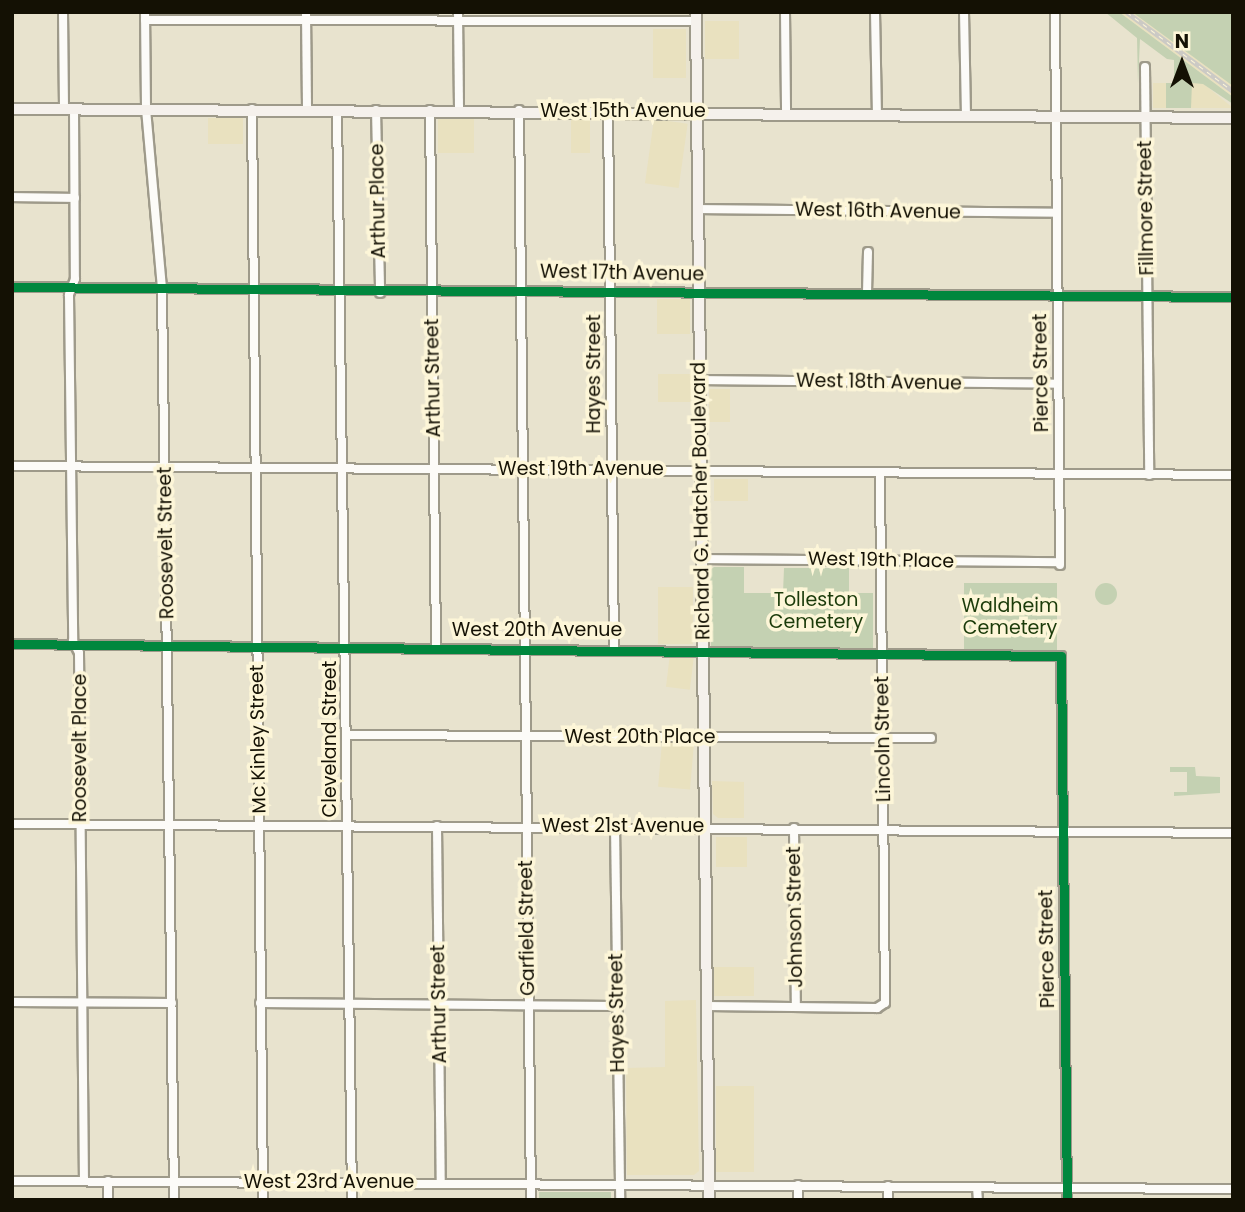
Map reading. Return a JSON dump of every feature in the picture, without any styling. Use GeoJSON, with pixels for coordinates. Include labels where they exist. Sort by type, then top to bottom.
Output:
{"type":"FeatureCollection","features":[{"type":"Feature","properties":{"kind":"main road","name":"Richard G. Hatcher Boulevard"},"geometry":{"type":"LineString","coordinates":[[696,17],[709,1200]]}},
{"type":"Feature","properties":{"kind":"main road","name":"West 15th Avenue"},"geometry":{"type":"LineString","coordinates":[[12,108],[697,111],[1233,118]]}},
{"type":"Feature","properties":{"kind":"street","name":"Roosevelt Place"},"geometry":{"type":"LineString","coordinates":[[63,12],[75,198],[71,467],[80,825],[84,1181]]}},
{"type":"Feature","properties":{"kind":"street"},"geometry":{"type":"LineString","coordinates":[[785,12],[786,112]]}},
{"type":"Feature","properties":{"kind":"street"},"geometry":{"type":"LineString","coordinates":[[875,12],[877,113]]}},
{"type":"Feature","properties":{"kind":"street"},"geometry":{"type":"LineString","coordinates":[[964,12],[966,114]]}},
{"type":"Feature","properties":{"kind":"street","name":"Pierce Street"},"geometry":{"type":"LineString","coordinates":[[1055,12],[1060,564]]}},
{"type":"Feature","properties":{"kind":"street"},"geometry":{"type":"LineString","coordinates":[[145,16],[696,17]]}},
{"type":"Feature","properties":{"kind":"street","name":"Roosevelt Street"},"geometry":{"type":"LineString","coordinates":[[145,16],[146,109],[162,290],[174,1200]]}},
{"type":"Feature","properties":{"kind":"street"},"geometry":{"type":"LineString","coordinates":[[306,16],[307,110]]}},
{"type":"Feature","properties":{"kind":"street"},"geometry":{"type":"LineString","coordinates":[[458,16],[459,110]]}},
{"type":"Feature","properties":{"kind":"street","name":"Fillmore Street"},"geometry":{"type":"LineString","coordinates":[[1145,67],[1149,475]]}},
{"type":"Feature","properties":{"kind":"street","name":"Mc Kinley Street"},"geometry":{"type":"LineString","coordinates":[[252,109],[263,1200]]}},
{"type":"Feature","properties":{"kind":"street","name":"Cleveland Street"},"geometry":{"type":"LineString","coordinates":[[337,110],[349,736],[352,1200]]}},
{"type":"Feature","properties":{"kind":"street","name":"Arthur Place"},"geometry":{"type":"LineString","coordinates":[[376,110],[380,293]]}},
{"type":"Feature","properties":{"kind":"street","name":"Arthur Street"},"geometry":{"type":"LineString","coordinates":[[430,110],[436,647]]}},
{"type":"Feature","properties":{"kind":"street","name":"Garfield Street"},"geometry":{"type":"LineString","coordinates":[[519,110],[530,1200]]}},
{"type":"Feature","properties":{"kind":"street","name":"Hayes Street"},"geometry":{"type":"LineString","coordinates":[[608,111],[614,648]]}},
{"type":"Feature","properties":{"kind":"street"},"geometry":{"type":"LineString","coordinates":[[12,197],[75,198]]}},
{"type":"Feature","properties":{"kind":"street","name":"West 16th Avenue"},"geometry":{"type":"LineString","coordinates":[[699,209],[1056,213]]}},
{"type":"Feature","properties":{"kind":"street"},"geometry":{"type":"LineString","coordinates":[[867,293],[868,253]]}},
{"type":"Feature","properties":{"kind":"street","name":"West 17th Avenue"},"geometry":{"type":"LineString","coordinates":[[12,287],[341,293],[521,289],[1233,297]]}},
{"type":"Feature","properties":{"kind":"street","name":"West 18th Avenue"},"geometry":{"type":"LineString","coordinates":[[700,380],[1058,384]]}},
{"type":"Feature","properties":{"kind":"street","name":"West 19th Avenue"},"geometry":{"type":"LineString","coordinates":[[12,466],[1233,475]]}},
{"type":"Feature","properties":{"kind":"street","name":"Lincoln Street"},"geometry":{"type":"LineString","coordinates":[[796,1007],[884,1006],[880,471]]}},
{"type":"Feature","properties":{"kind":"street","name":"West 19th Place"},"geometry":{"type":"LineString","coordinates":[[702,559],[1060,564]]}},
{"type":"Feature","properties":{"kind":"street","name":"West 20th Avenue"},"geometry":{"type":"LineString","coordinates":[[12,644],[614,648],[1061,656]]}},
{"type":"Feature","properties":{"kind":"street","name":"Pierce Street"},"geometry":{"type":"LineString","coordinates":[[1061,656],[1067,1200]]}},
{"type":"Feature","properties":{"kind":"street","name":"West 20th Place"},"geometry":{"type":"LineString","coordinates":[[349,736],[930,738]]}},
{"type":"Feature","properties":{"kind":"street","name":"West 21st Avenue"},"geometry":{"type":"LineString","coordinates":[[12,824],[615,826],[1233,833]]}},
{"type":"Feature","properties":{"kind":"street","name":"Arthur Street"},"geometry":{"type":"LineString","coordinates":[[437,826],[441,1183]]}},
{"type":"Feature","properties":{"kind":"street","name":"Hayes Street"},"geometry":{"type":"LineString","coordinates":[[615,826],[620,1200]]}},
{"type":"Feature","properties":{"kind":"street","name":"Johnson Street"},"geometry":{"type":"LineString","coordinates":[[794,828],[796,1007]]}},
{"type":"Feature","properties":{"kind":"street"},"geometry":{"type":"LineString","coordinates":[[12,1002],[172,1003]]}},
{"type":"Feature","properties":{"kind":"street"},"geometry":{"type":"LineString","coordinates":[[261,1003],[617,1006]]}},
{"type":"Feature","properties":{"kind":"street"},"geometry":{"type":"LineString","coordinates":[[706,1006],[796,1007]]}},
{"type":"Feature","properties":{"kind":"street","name":"West 23rd Avenue"},"geometry":{"type":"LineString","coordinates":[[12,1181],[1233,1189]]}},
{"type":"Feature","properties":{"kind":"street"},"geometry":{"type":"LineString","coordinates":[[108,1181],[108,1200]]}},
{"type":"Feature","properties":{"kind":"street"},"geometry":{"type":"LineString","coordinates":[[798,1185],[798,1200]]}},
{"type":"Feature","properties":{"kind":"street"},"geometry":{"type":"LineString","coordinates":[[888,1186],[888,1200]]}},
{"type":"Feature","properties":{"kind":"street"},"geometry":{"type":"LineString","coordinates":[[978,1188],[978,1200]]}},
{"type":"Feature","properties":{"kind":"street"},"geometry":{"type":"LineString","coordinates":[[1156,1188],[1157,1200]]}},
{"type":"Feature","properties":{"kind":"shaded area"},"geometry":{"type":"Polygon","coordinates":[[[1119,12],[1132,12],[1233,86],[1233,97],[1119,12]]]}},
{"type":"Feature","properties":{"kind":"shaded area"},"geometry":{"type":"Polygon","coordinates":[[[705,21],[739,21],[739,59],[705,59],[705,21]]]}},
{"type":"Feature","properties":{"kind":"shaded area"},"geometry":{"type":"Polygon","coordinates":[[[653,29],[686,29],[686,78],[653,78],[653,29]]]}},
{"type":"Feature","properties":{"kind":"shaded area"},"geometry":{"type":"Polygon","coordinates":[[[1153,83],[1166,83],[1166,108],[1153,108],[1153,83]]]}},
{"type":"Feature","properties":{"kind":"shaded area"},"geometry":{"type":"Polygon","coordinates":[[[1191,83],[1203,83],[1233,108],[1191,108],[1191,83]]]}},
{"type":"Feature","properties":{"kind":"shaded area"},"geometry":{"type":"Polygon","coordinates":[[[208,118],[243,118],[243,144],[208,144],[208,118]]]}},
{"type":"Feature","properties":{"kind":"shaded area"},"geometry":{"type":"Polygon","coordinates":[[[438,119],[474,119],[474,153],[438,153],[438,119]]]}},
{"type":"Feature","properties":{"kind":"shaded area"},"geometry":{"type":"Polygon","coordinates":[[[571,119],[590,119],[590,153],[571,153],[571,119]]]}},
{"type":"Feature","properties":{"kind":"shaded area"},"geometry":{"type":"Polygon","coordinates":[[[654,119],[688,124],[679,188],[645,183],[654,119]]]}},
{"type":"Feature","properties":{"kind":"shaded area"},"geometry":{"type":"Polygon","coordinates":[[[657,299],[690,299],[690,334],[657,334],[657,299]]]}},
{"type":"Feature","properties":{"kind":"shaded area"},"geometry":{"type":"Polygon","coordinates":[[[658,374],[691,374],[691,402],[658,402],[658,374]]]}},
{"type":"Feature","properties":{"kind":"shaded area"},"geometry":{"type":"Polygon","coordinates":[[[709,389],[730,389],[730,422],[709,422],[709,389]]]}},
{"type":"Feature","properties":{"kind":"shaded area"},"geometry":{"type":"Polygon","coordinates":[[[714,479],[748,479],[748,501],[714,501],[714,479]]]}},
{"type":"Feature","properties":{"kind":"shaded area"},"geometry":{"type":"Polygon","coordinates":[[[658,587],[693,587],[693,644],[658,644],[658,587]]]}},
{"type":"Feature","properties":{"kind":"shaded area"},"geometry":{"type":"Polygon","coordinates":[[[670,654],[694,657],[690,690],[666,687],[670,654]]]}},
{"type":"Feature","properties":{"kind":"shaded area"},"geometry":{"type":"Polygon","coordinates":[[[662,742],[694,745],[690,790],[658,787],[662,742]]]}},
{"type":"Feature","properties":{"kind":"shaded area"},"geometry":{"type":"Polygon","coordinates":[[[712,781],[744,782],[744,818],[718,818],[713,814],[712,781]]]}},
{"type":"Feature","properties":{"kind":"shaded area"},"geometry":{"type":"Polygon","coordinates":[[[716,837],[747,837],[747,867],[716,867],[716,837]]]}},
{"type":"Feature","properties":{"kind":"shaded area"},"geometry":{"type":"Polygon","coordinates":[[[714,967],[754,967],[754,996],[714,996],[714,967]]]}},
{"type":"Feature","properties":{"kind":"shaded area"},"geometry":{"type":"Polygon","coordinates":[[[696,1000],[699,1171],[694,1175],[627,1175],[626,1068],[665,1067],[665,1001],[696,1000]]]}},
{"type":"Feature","properties":{"kind":"shaded area"},"geometry":{"type":"Polygon","coordinates":[[[716,1086],[754,1086],[754,1172],[716,1172],[716,1086]]]}},
{"type":"Feature","properties":{"kind":"green space"},"geometry":{"type":"Polygon","coordinates":[[[1105,12],[1119,12],[1233,97],[1233,104],[1203,84],[1192,83],[1191,108],[1166,108],[1166,83],[1174,83],[1174,60],[1167,59],[1140,39],[1138,84],[1137,38],[1105,12]]]}},
{"type":"Feature","properties":{"kind":"green space"},"geometry":{"type":"Polygon","coordinates":[[[1132,12],[1233,12],[1233,86],[1132,12]]]}},
{"type":"Feature","properties":{"kind":"green space","name":"Tolleston Cemetery"},"geometry":{"type":"Polygon","coordinates":[[[714,567],[744,567],[744,593],[783,593],[784,568],[849,568],[849,593],[873,593],[873,649],[711,648],[710,570],[714,567]]]}},
{"type":"Feature","properties":{"kind":"green space","name":"Waldheim Cemetery"},"geometry":{"type":"Polygon","coordinates":[[[964,583],[1057,583],[1057,650],[964,650],[964,583]]]}},
{"type":"Feature","properties":{"kind":"green space"},"geometry":{"type":"Polygon","coordinates":[[[1106,583],[1114,586],[1117,594],[1114,602],[1106,605],[1098,602],[1095,594],[1098,586],[1106,583]]]}},
{"type":"Feature","properties":{"kind":"green space"},"geometry":{"type":"Polygon","coordinates":[[[1170,767],[1195,767],[1196,776],[1220,777],[1220,793],[1174,796],[1174,792],[1187,792],[1187,772],[1170,772],[1170,767]]]}},
{"type":"Feature","properties":{"kind":"green space"},"geometry":{"type":"Polygon","coordinates":[[[539,1192],[611,1192],[611,1200],[539,1200],[539,1192]]]}},
{"type":"Feature","properties":{"kind":"railway"},"geometry":{"type":"LineString","coordinates":[[1127,12],[1233,91]]}},
{"type":"Feature","properties":{"kind":"cycle path"},"geometry":{"type":"LineString","coordinates":[[12,287],[1233,297]]}},
{"type":"Feature","properties":{"kind":"cycle path"},"geometry":{"type":"LineString","coordinates":[[12,644],[1061,656],[1067,1200]]}}]}
